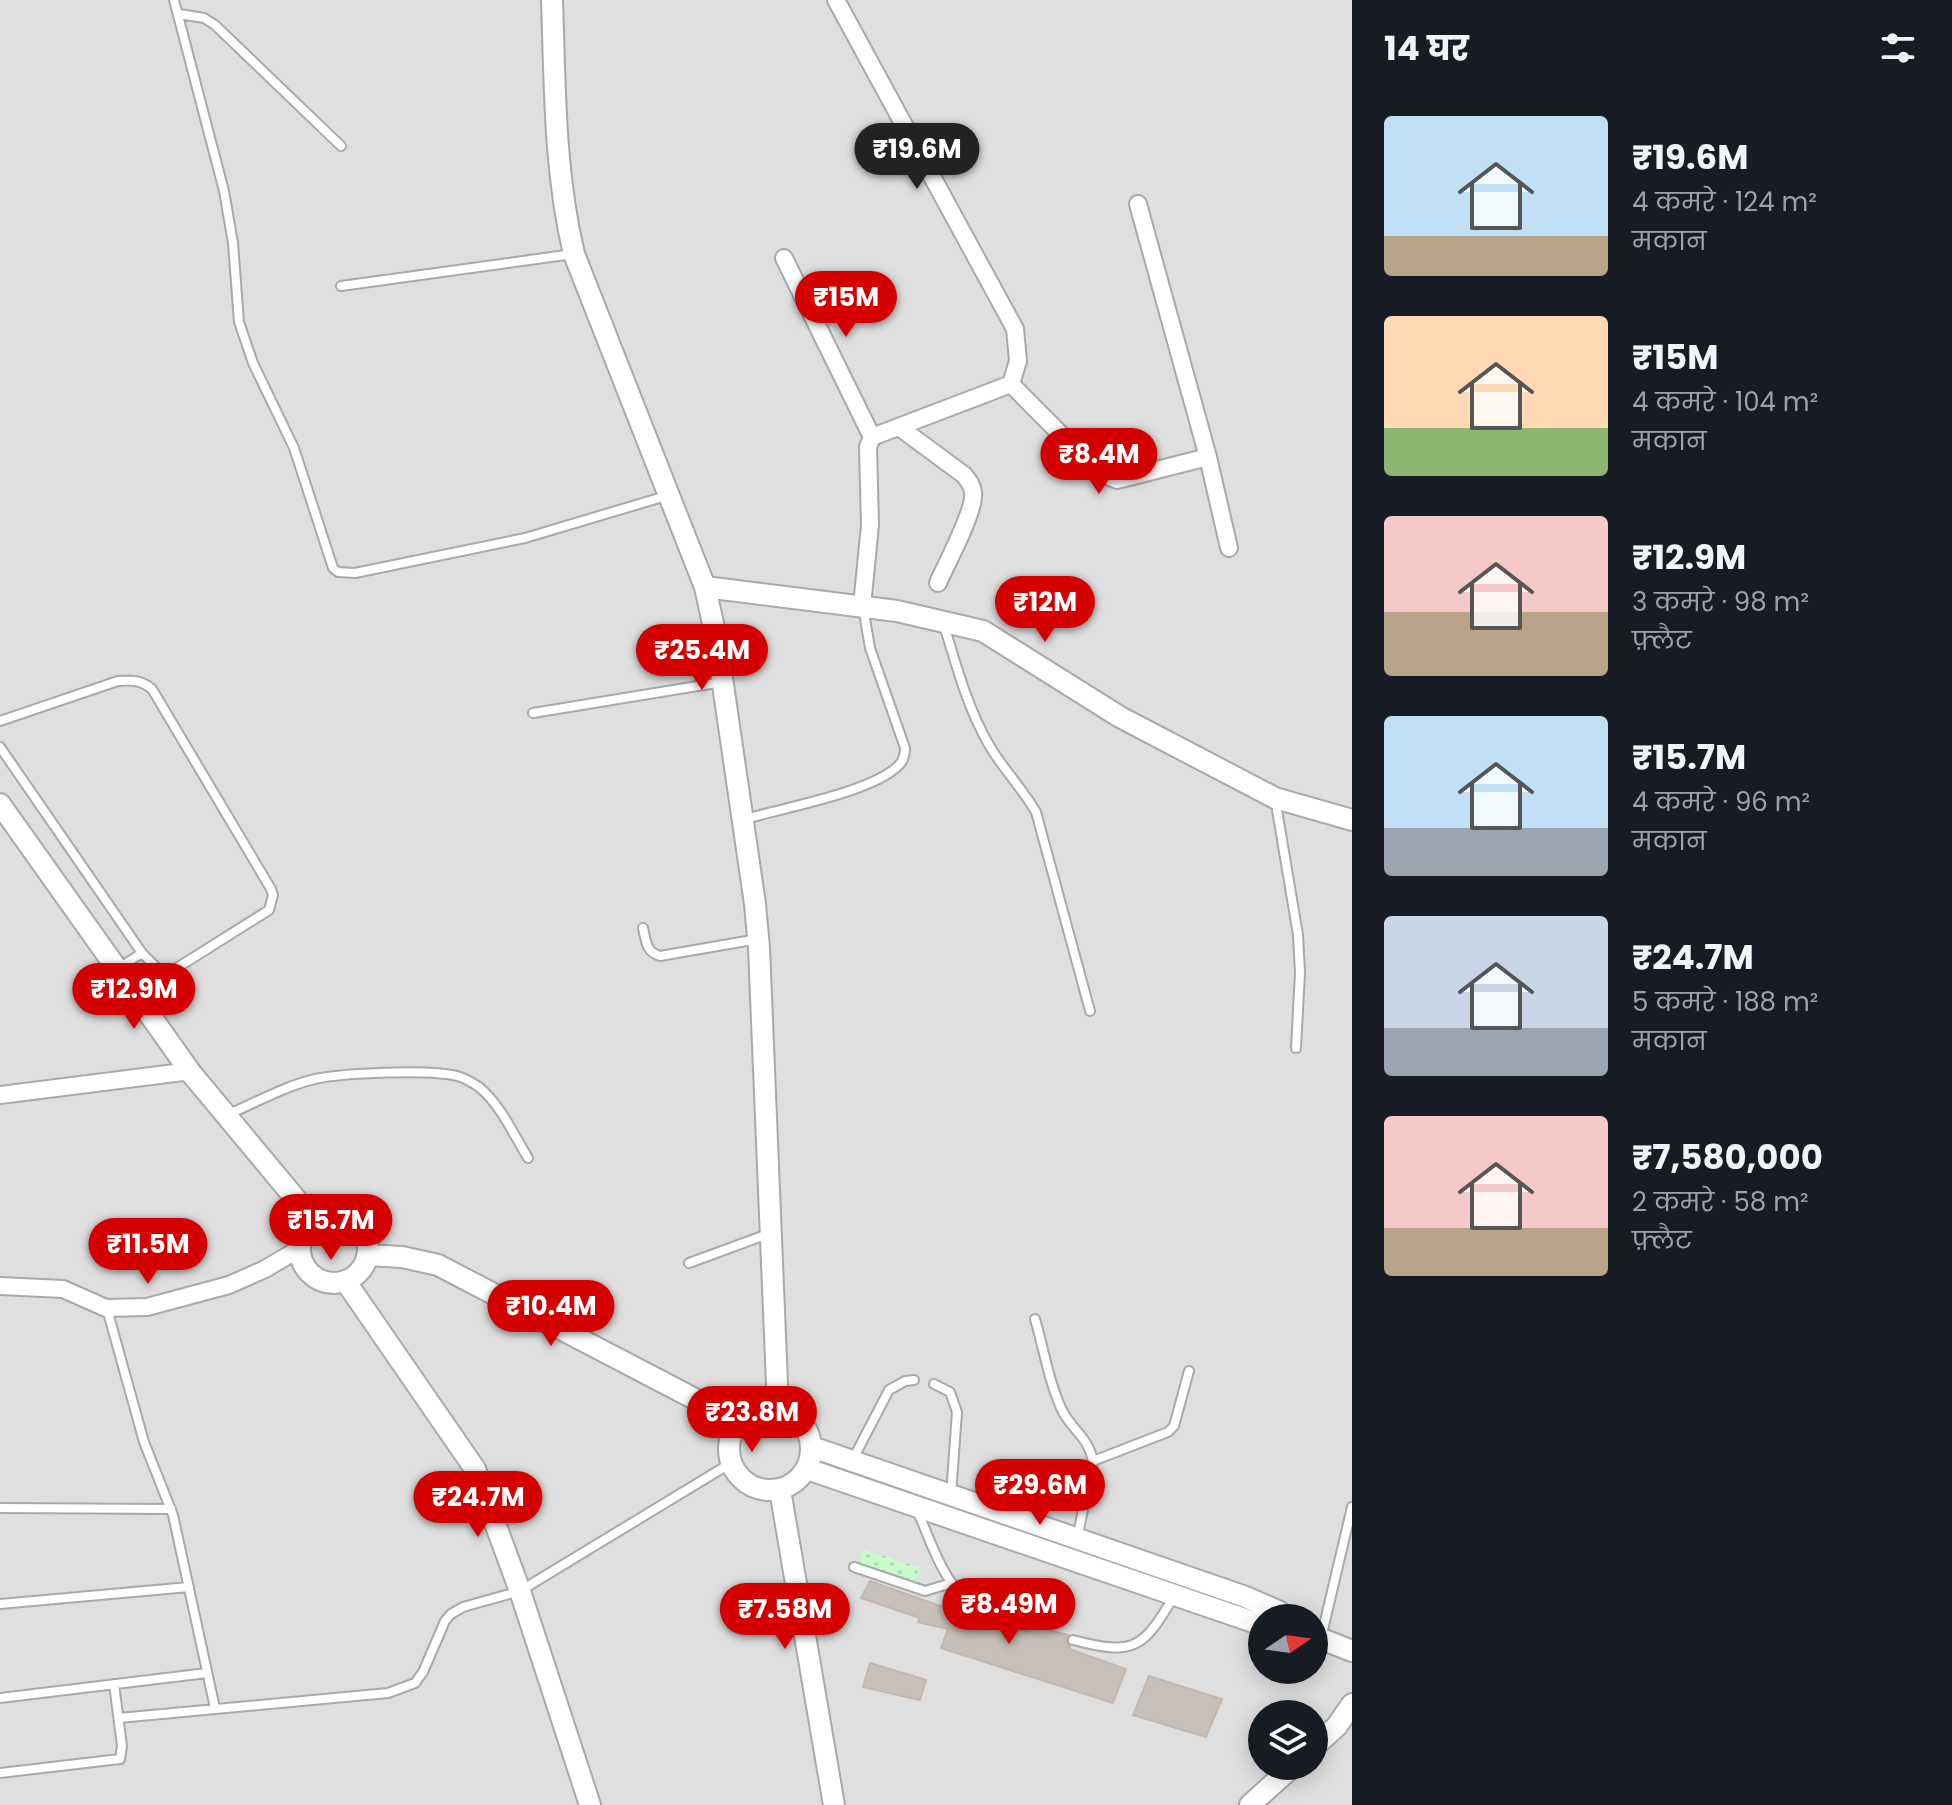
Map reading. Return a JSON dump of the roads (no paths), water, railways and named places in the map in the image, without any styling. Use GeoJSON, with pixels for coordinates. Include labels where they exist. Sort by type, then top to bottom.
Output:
{"type":"FeatureCollection","features":[{"type":"Feature","properties":{"kind":"street"},"geometry":{"type":"LineString","coordinates":[[552,0],[557,157],[563,209],[574,254],[705,587],[723,682],[759,939],[778,1408]]}},
{"type":"Feature","properties":{"kind":"street"},"geometry":{"type":"LineString","coordinates":[[836,0],[1015,329],[1018,361],[1011,384]]}},
{"type":"Feature","properties":{"kind":"street"},"geometry":{"type":"LineString","coordinates":[[1138,204],[1208,457],[1229,548]]}},
{"type":"Feature","properties":{"kind":"street"},"geometry":{"type":"LineString","coordinates":[[784,258],[872,437]]}},
{"type":"Feature","properties":{"kind":"street"},"geometry":{"type":"LineString","coordinates":[[862,606],[870,525],[868,447],[872,437],[1011,384]]}},
{"type":"Feature","properties":{"kind":"street"},"geometry":{"type":"LineString","coordinates":[[1011,384],[1098,472],[1108,478],[1117,480],[1208,457]]}},
{"type":"Feature","properties":{"kind":"street"},"geometry":{"type":"LineString","coordinates":[[899,427],[972,484],[974,496],[970,509],[938,583]]}},
{"type":"Feature","properties":{"kind":"street"},"geometry":{"type":"LineString","coordinates":[[705,587],[897,611],[983,631],[1120,717],[1275,798],[1352,820]]}},
{"type":"Feature","properties":{"kind":"street"},"geometry":{"type":"LineString","coordinates":[[0,804],[191,1073],[314,1221]]}},
{"type":"Feature","properties":{"kind":"street"},"geometry":{"type":"LineString","coordinates":[[0,1095],[191,1073]]}},
{"type":"Feature","properties":{"kind":"street"},"geometry":{"type":"LineString","coordinates":[[335,1215],[356,1223],[368,1243],[364,1267],[346,1282],[335,1284],[314,1278],[306,1270],[299,1249],[306,1229],[314,1221],[335,1215]]}},
{"type":"Feature","properties":{"kind":"street"},"geometry":{"type":"LineString","coordinates":[[0,1286],[63,1289],[106,1308],[147,1307],[229,1285],[299,1249]]}},
{"type":"Feature","properties":{"kind":"street"},"geometry":{"type":"LineString","coordinates":[[368,1255],[412,1258],[438,1265],[739,1422]]}},
{"type":"Feature","properties":{"kind":"street"},"geometry":{"type":"LineString","coordinates":[[346,1282],[475,1469],[520,1591],[590,1805]]}},
{"type":"Feature","properties":{"kind":"street"},"geometry":{"type":"LineString","coordinates":[[761,1408],[778,1408],[798,1418],[806,1428],[812,1447],[807,1469],[790,1486],[780,1490],[763,1490],[749,1485],[738,1476],[731,1463],[731,1435],[739,1422],[761,1408]]}},
{"type":"Feature","properties":{"kind":"street"},"geometry":{"type":"LineString","coordinates":[[812,1447],[1262,1604]]}},
{"type":"Feature","properties":{"kind":"street"},"geometry":{"type":"LineString","coordinates":[[807,1469],[1248,1620]]}},
{"type":"Feature","properties":{"kind":"street"},"geometry":{"type":"LineString","coordinates":[[780,1490],[834,1805]]}},
{"type":"Feature","properties":{"kind":"street"},"geometry":{"type":"LineString","coordinates":[[1328,1641],[1352,1651]]}},
{"type":"Feature","properties":{"kind":"street"},"geometry":{"type":"LineString","coordinates":[[1328,1734],[1349,1713]]}},
{"type":"Feature","properties":{"kind":"street"},"geometry":{"type":"LineString","coordinates":[[1250,1805],[1278,1780]]}},
{"type":"Feature","properties":{"kind":"lane"},"geometry":{"type":"LineString","coordinates":[[174,0],[224,191],[233,243],[239,322],[253,363],[294,448],[333,568],[338,572],[355,573],[525,538],[667,496]]}},
{"type":"Feature","properties":{"kind":"lane"},"geometry":{"type":"LineString","coordinates":[[179,14],[204,18],[215,25],[341,146]]}},
{"type":"Feature","properties":{"kind":"lane"},"geometry":{"type":"LineString","coordinates":[[341,286],[574,254]]}},
{"type":"Feature","properties":{"kind":"lane"},"geometry":{"type":"LineString","coordinates":[[743,819],[860,787],[900,765],[905,748],[870,648],[862,606]]}},
{"type":"Feature","properties":{"kind":"lane"},"geometry":{"type":"LineString","coordinates":[[942,622],[972,715],[990,748],[1024,791],[1036,812],[1090,1011]]}},
{"type":"Feature","properties":{"kind":"lane"},"geometry":{"type":"LineString","coordinates":[[0,721],[118,681],[144,682],[152,689],[273,895],[269,910],[172,971],[160,971],[142,953],[0,747]]}},
{"type":"Feature","properties":{"kind":"lane"},"geometry":{"type":"LineString","coordinates":[[533,713],[723,682]]}},
{"type":"Feature","properties":{"kind":"lane"},"geometry":{"type":"LineString","coordinates":[[1275,798],[1298,935],[1300,973],[1296,1048]]}},
{"type":"Feature","properties":{"kind":"lane"},"geometry":{"type":"LineString","coordinates":[[643,928],[648,948],[652,954],[660,956],[759,939]]}},
{"type":"Feature","properties":{"kind":"lane"},"geometry":{"type":"LineString","coordinates":[[117,969],[142,953]]}},
{"type":"Feature","properties":{"kind":"lane"},"geometry":{"type":"LineString","coordinates":[[226,1116],[289,1087],[315,1079],[347,1075],[459,1076],[484,1092],[528,1158]]}},
{"type":"Feature","properties":{"kind":"lane"},"geometry":{"type":"LineString","coordinates":[[689,1263],[772,1233]]}},
{"type":"Feature","properties":{"kind":"lane"},"geometry":{"type":"LineString","coordinates":[[106,1308],[136,1417],[171,1509],[215,1708]]}},
{"type":"Feature","properties":{"kind":"lane"},"geometry":{"type":"LineString","coordinates":[[1035,1319],[1057,1397],[1070,1423],[1090,1448],[1093,1461],[1077,1539]]}},
{"type":"Feature","properties":{"kind":"lane"},"geometry":{"type":"LineString","coordinates":[[1093,1461],[1168,1432],[1174,1426],[1189,1371]]}},
{"type":"Feature","properties":{"kind":"lane"},"geometry":{"type":"LineString","coordinates":[[851,1461],[889,1390],[905,1381],[914,1380]]}},
{"type":"Feature","properties":{"kind":"lane"},"geometry":{"type":"LineString","coordinates":[[934,1384],[950,1392],[957,1412],[951,1496]]}},
{"type":"Feature","properties":{"kind":"lane"},"geometry":{"type":"LineString","coordinates":[[119,1718],[388,1693],[403,1689],[415,1683],[423,1672],[451,1614],[463,1607],[520,1591],[731,1463]]}},
{"type":"Feature","properties":{"kind":"lane"},"geometry":{"type":"LineString","coordinates":[[924,1487],[916,1508],[952,1583],[965,1599],[980,1608],[1027,1626]]}},
{"type":"Feature","properties":{"kind":"lane"},"geometry":{"type":"LineString","coordinates":[[1327,1604],[1352,1507]]}},
{"type":"Feature","properties":{"kind":"lane"},"geometry":{"type":"LineString","coordinates":[[0,1508],[171,1509]]}},
{"type":"Feature","properties":{"kind":"lane"},"geometry":{"type":"LineString","coordinates":[[854,1567],[925,1591],[952,1583]]}},
{"type":"Feature","properties":{"kind":"lane"},"geometry":{"type":"LineString","coordinates":[[0,1604],[189,1587]]}},
{"type":"Feature","properties":{"kind":"lane"},"geometry":{"type":"LineString","coordinates":[[1073,1640],[1101,1647],[1129,1646],[1141,1641],[1153,1631],[1174,1596]]}},
{"type":"Feature","properties":{"kind":"lane"},"geometry":{"type":"LineString","coordinates":[[0,1698],[207,1673]]}},
{"type":"Feature","properties":{"kind":"lane"},"geometry":{"type":"LineString","coordinates":[[0,1773],[115,1762],[122,1753],[114,1684]]}}]}
